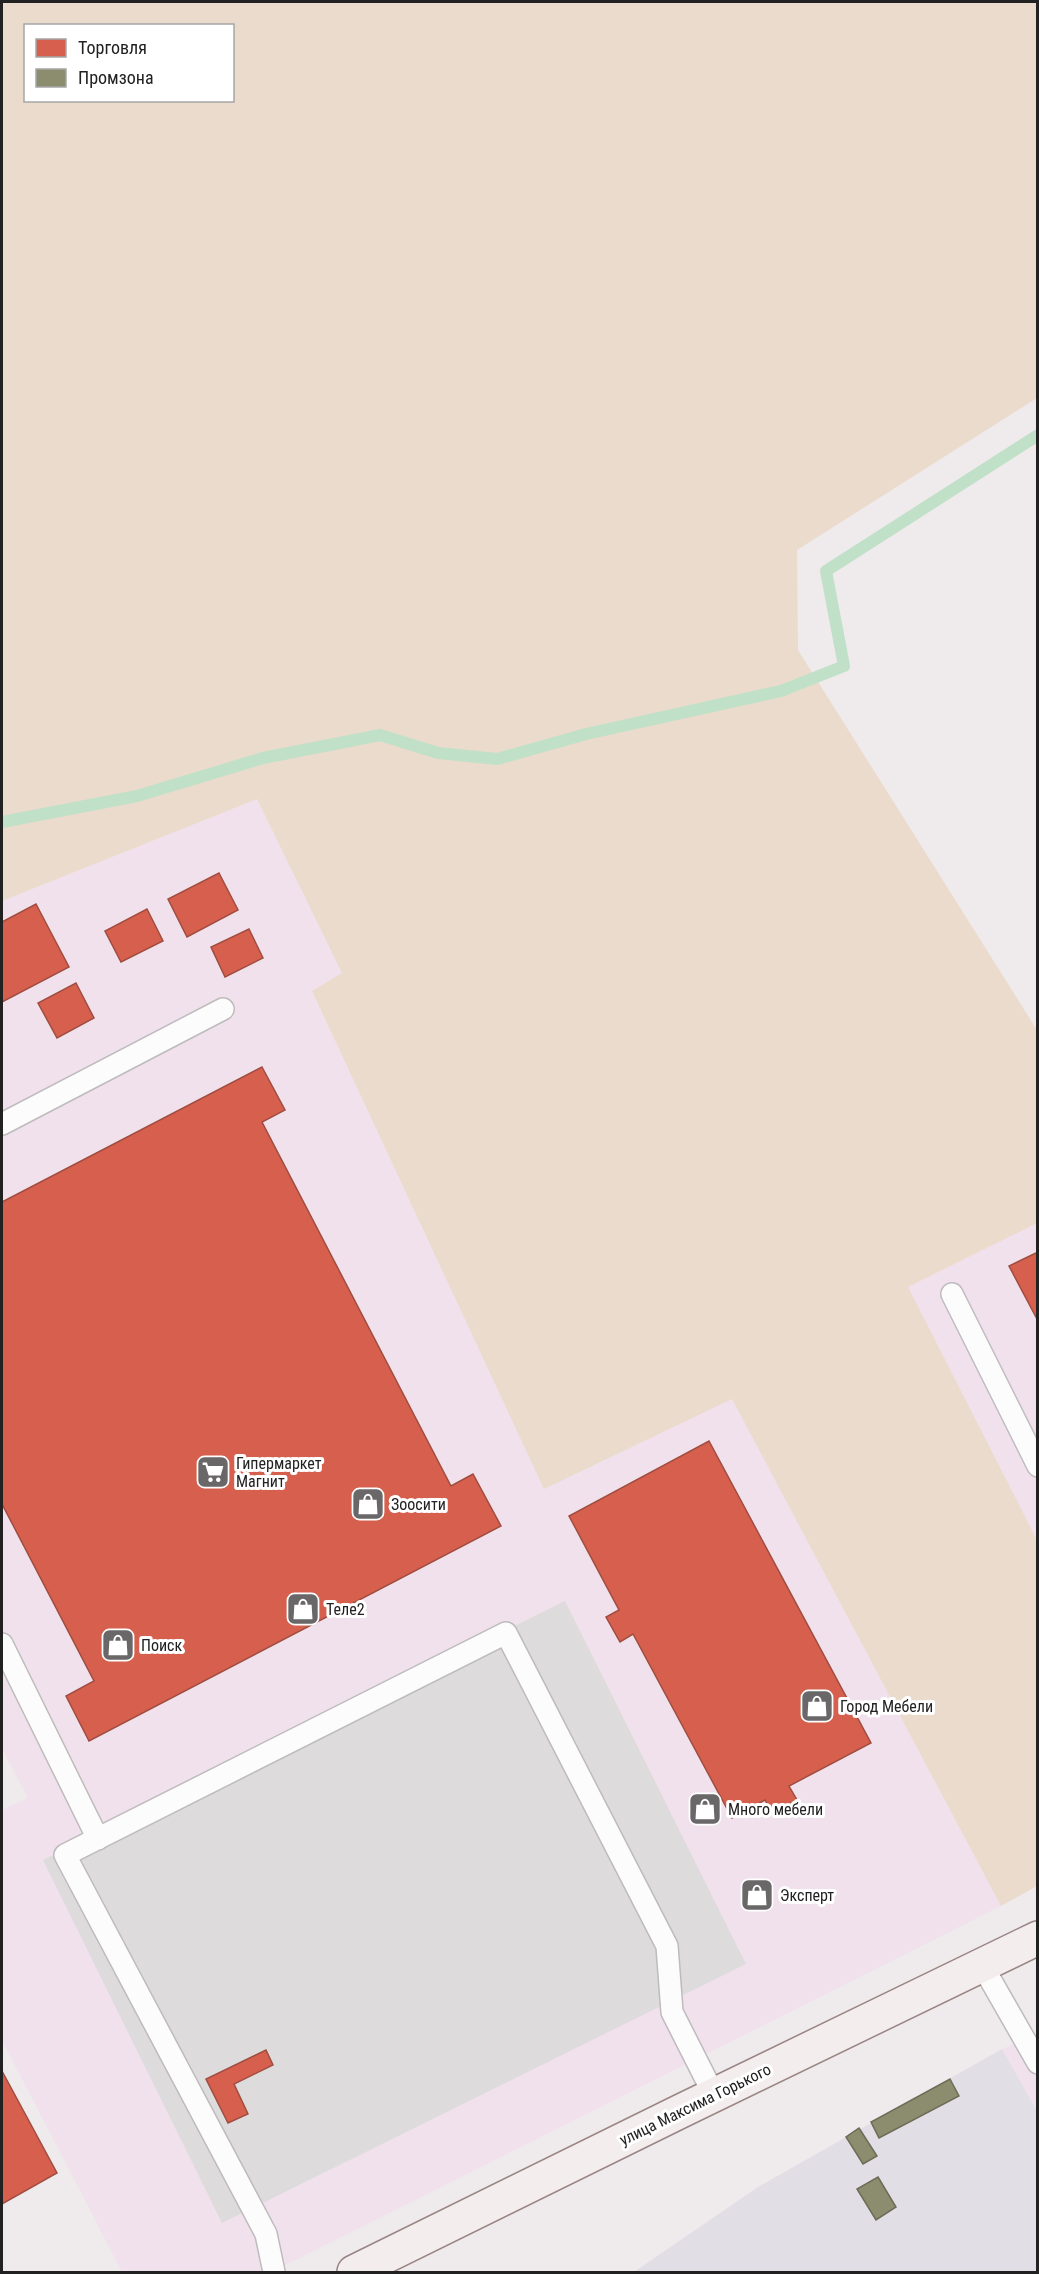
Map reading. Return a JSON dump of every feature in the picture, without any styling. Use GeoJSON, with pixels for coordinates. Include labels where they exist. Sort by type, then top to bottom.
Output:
{"type":"FeatureCollection","features":[{"type":"Feature","properties":{"kind":"main road","name":"улица Максима Горького"},"geometry":{"type":"LineString","coordinates":[[354,2272],[1038,1938]]}},
{"type":"Feature","properties":{"kind":"lane"},"geometry":{"type":"LineString","coordinates":[[2,1124],[223,1009]]}},
{"type":"Feature","properties":{"kind":"lane"},"geometry":{"type":"LineString","coordinates":[[952,1294],[1038,1466]]}},
{"type":"Feature","properties":{"kind":"lane"},"geometry":{"type":"LineString","coordinates":[[274,2272],[266,2234],[65,1855],[506,1633],[667,1946],[672,2012],[714,2095]]}},
{"type":"Feature","properties":{"kind":"lane"},"geometry":{"type":"LineString","coordinates":[[2,1644],[98,1839]]}},
{"type":"Feature","properties":{"kind":"lane"},"geometry":{"type":"LineString","coordinates":[[982,1965],[1038,2063]]}},
{"type":"Feature","properties":{"kind":"shaded area"},"geometry":{"type":"Polygon","coordinates":[[[2,2],[1037,2],[1037,398],[797,550],[798,650],[1037,1030],[1037,1223],[908,1287],[1037,1540],[1037,1886],[1001,1906],[732,1399],[544,1489],[312,991],[342,973],[257,799],[2,901],[2,2]]]}},
{"type":"Feature","properties":{"kind":"shaded area"},"geometry":{"type":"Polygon","coordinates":[[[257,799],[343,973],[312,991],[544,1488],[732,1398],[1001,1906],[272,2272],[122,2272],[2,2040],[2,1810],[28,1798],[2,1749],[2,901],[257,799]]]}},
{"type":"Feature","properties":{"kind":"shaded area"},"geometry":{"type":"Polygon","coordinates":[[[1037,1223],[1037,1540],[907,1287],[1037,1223]]]}},
{"type":"Feature","properties":{"kind":"shaded area"},"geometry":{"type":"Polygon","coordinates":[[[565,1601],[746,1964],[222,2223],[43,1860],[565,1601]]]}},
{"type":"Feature","properties":{"kind":"shaded area"},"geometry":{"type":"Polygon","coordinates":[[[1037,2035],[1037,2111],[1002,2049],[1037,2035]]]}},
{"type":"Feature","properties":{"kind":"shaded area"},"geometry":{"type":"Polygon","coordinates":[[[1002,2049],[1037,2111],[1037,2272],[634,2272],[758,2187],[1002,2049]]]}},
{"type":"Feature","properties":{"kind":"building: Торговля"},"geometry":{"type":"Polygon","coordinates":[[[219,873],[238,910],[187,937],[168,899],[219,873]]]}},
{"type":"Feature","properties":{"kind":"building: Торговля"},"geometry":{"type":"Polygon","coordinates":[[[36,904],[69,967],[2,1002],[2,922],[36,904]]]}},
{"type":"Feature","properties":{"kind":"building: Торговля"},"geometry":{"type":"Polygon","coordinates":[[[147,909],[163,941],[121,962],[105,931],[147,909]]]}},
{"type":"Feature","properties":{"kind":"building: Торговля"},"geometry":{"type":"Polygon","coordinates":[[[249,929],[263,958],[225,977],[211,947],[249,929]]]}},
{"type":"Feature","properties":{"kind":"building: Торговля"},"geometry":{"type":"Polygon","coordinates":[[[76,983],[94,1018],[57,1038],[38,1003],[76,983]]]}},
{"type":"Feature","properties":{"kind":"building: Торговля"},"geometry":{"type":"Polygon","coordinates":[[[262,1067],[285,1110],[262,1122],[451,1486],[473,1474],[501,1526],[89,1741],[66,1696],[94,1681],[2,1504],[2,1202],[262,1067]]]}},
{"type":"Feature","properties":{"kind":"building: Торговля"},"geometry":{"type":"Polygon","coordinates":[[[1038,1252],[1038,1321],[1009,1266],[1038,1252]]]}},
{"type":"Feature","properties":{"kind":"building: Торговля"},"geometry":{"type":"Polygon","coordinates":[[[709,1441],[871,1743],[789,1786],[797,1800],[772,1813],[765,1800],[732,1818],[633,1634],[620,1642],[606,1617],[619,1610],[569,1516],[709,1441]]]}},
{"type":"Feature","properties":{"kind":"building: Торговля"},"geometry":{"type":"Polygon","coordinates":[[[266,2050],[273,2065],[234,2084],[248,2114],[228,2123],[206,2079],[266,2050]]]}},
{"type":"Feature","properties":{"kind":"building: Торговля"},"geometry":{"type":"Polygon","coordinates":[[[2,2071],[57,2173],[2,2204],[2,2071]]]}},
{"type":"Feature","properties":{"kind":"building: Промзона"},"geometry":{"type":"Polygon","coordinates":[[[950,2079],[959,2096],[879,2138],[871,2122],[950,2079]]]}},
{"type":"Feature","properties":{"kind":"building: Промзона"},"geometry":{"type":"Polygon","coordinates":[[[859,2128],[877,2156],[863,2164],[846,2137],[859,2128]]]}},
{"type":"Feature","properties":{"kind":"building: Промзона"},"geometry":{"type":"Polygon","coordinates":[[[878,2177],[896,2207],[876,2220],[857,2189],[878,2177]]]}},
{"type":"Feature","properties":{"kind":"waterway"},"geometry":{"type":"LineString","coordinates":[[2,822],[137,796],[263,758],[380,735],[438,753],[497,759],[586,734],[781,691],[844,666],[826,571],[1038,435]]}},
{"type":"Feature","properties":{"kind":"place","name":"Гипермаркет Магнит"},"geometry":{"type":"Point","coordinates":[213,1472]}},
{"type":"Feature","properties":{"kind":"place","name":"Зоосити"},"geometry":{"type":"Point","coordinates":[368,1504]}},
{"type":"Feature","properties":{"kind":"place","name":"Теле2"},"geometry":{"type":"Point","coordinates":[303,1609]}},
{"type":"Feature","properties":{"kind":"place","name":"Поиск"},"geometry":{"type":"Point","coordinates":[118,1645]}},
{"type":"Feature","properties":{"kind":"place","name":"Город Мебели"},"geometry":{"type":"Point","coordinates":[817,1706]}},
{"type":"Feature","properties":{"kind":"place","name":"Много мебели"},"geometry":{"type":"Point","coordinates":[705,1809]}},
{"type":"Feature","properties":{"kind":"place","name":"Эксперт"},"geometry":{"type":"Point","coordinates":[757,1895]}}]}
